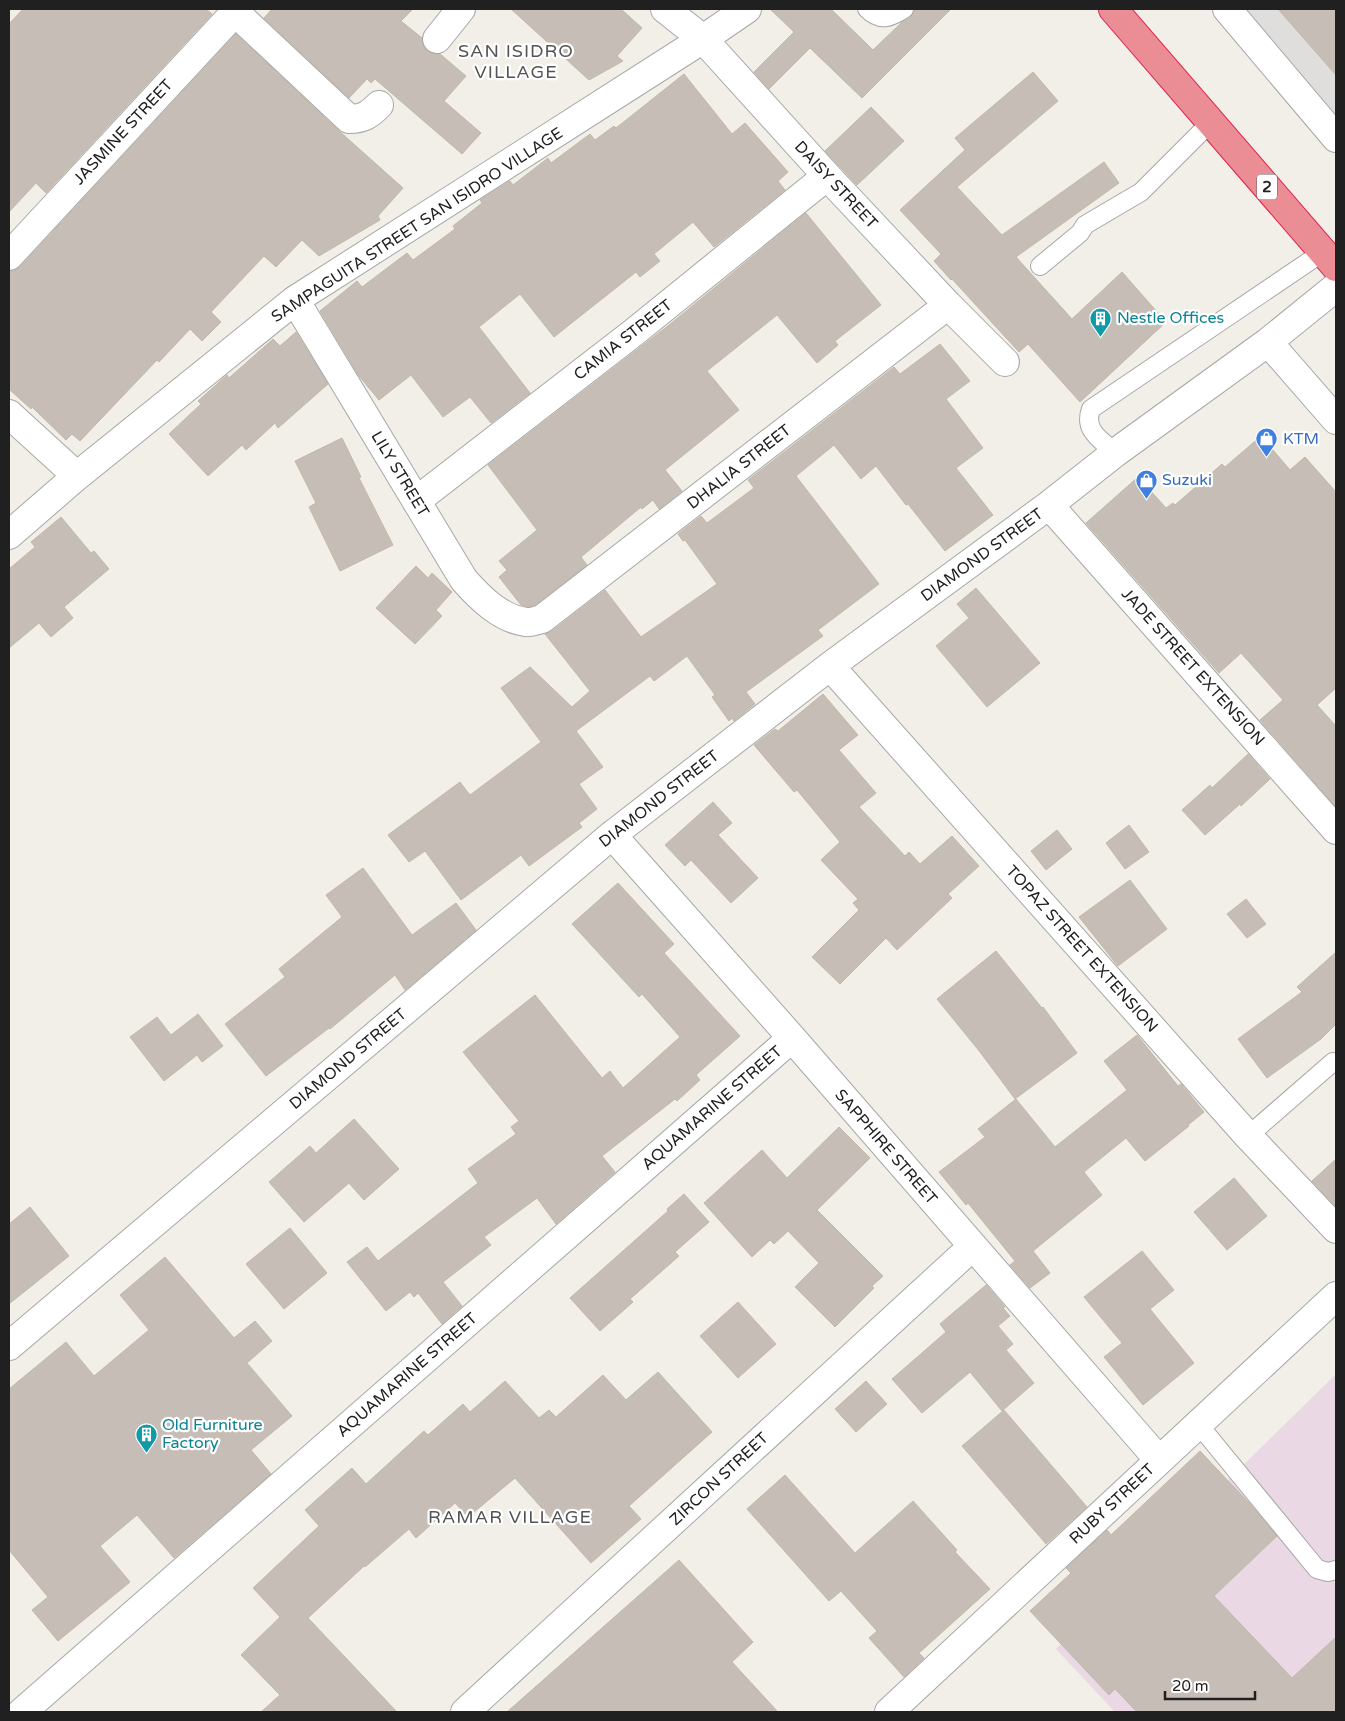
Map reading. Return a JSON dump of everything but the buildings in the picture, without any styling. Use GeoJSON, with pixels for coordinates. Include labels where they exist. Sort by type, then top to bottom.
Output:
{"type":"FeatureCollection","features":[{"type":"Feature","properties":{"kind":"highway","name":"2"},"geometry":{"type":"LineString","coordinates":[[1113,9],[1329,260]]}},
{"type":"Feature","properties":{"kind":"street"},"geometry":{"type":"LineString","coordinates":[[436,39],[461,9]]}},
{"type":"Feature","properties":{"kind":"street","name":"DAISY STREET"},"geometry":{"type":"LineString","coordinates":[[665,9],[703,39],[827,176],[948,305],[1005,362]]}},
{"type":"Feature","properties":{"kind":"street","name":"SAMPAGUITA STREET SAN ISIDRO VILLAGE"},"geometry":{"type":"LineString","coordinates":[[9,535],[77,476],[295,300],[747,9]]}},
{"type":"Feature","properties":{"kind":"street"},"geometry":{"type":"LineString","coordinates":[[1227,9],[1336,138]]}},
{"type":"Feature","properties":{"kind":"street"},"geometry":{"type":"LineString","coordinates":[[236,10],[349,119],[360,119],[370,115],[379,105]]}},
{"type":"Feature","properties":{"kind":"street","name":"JASMINE STREET"},"geometry":{"type":"LineString","coordinates":[[9,256],[236,10]]}},
{"type":"Feature","properties":{"kind":"street","name":"CAMIA STREET"},"geometry":{"type":"LineString","coordinates":[[416,501],[633,333],[827,176]]}},
{"type":"Feature","properties":{"kind":"street","name":"DIAMOND STREET"},"geometry":{"type":"LineString","coordinates":[[9,1346],[612,835],[830,666],[1049,505],[1115,453],[1268,342],[1336,287]]}},
{"type":"Feature","properties":{"kind":"street","name":"LILY STREET"},"geometry":{"type":"LineString","coordinates":[[295,300],[464,580],[480,598],[505,615],[528,622]]}},
{"type":"Feature","properties":{"kind":"street","name":"DHALIA STREET"},"geometry":{"type":"LineString","coordinates":[[528,622],[542,619],[948,305]]}},
{"type":"Feature","properties":{"kind":"street"},"geometry":{"type":"LineString","coordinates":[[1268,342],[1336,420]]}},
{"type":"Feature","properties":{"kind":"street"},"geometry":{"type":"LineString","coordinates":[[9,414],[77,476]]}},
{"type":"Feature","properties":{"kind":"street","name":"JADE STREET EXTENSION"},"geometry":{"type":"LineString","coordinates":[[1049,505],[1336,830]]}},
{"type":"Feature","properties":{"kind":"street","name":"TOPAZ STREET EXTENSION"},"geometry":{"type":"LineString","coordinates":[[830,666],[1248,1136],[1336,1229]]}},
{"type":"Feature","properties":{"kind":"street","name":"SAPPHIRE STREET"},"geometry":{"type":"LineString","coordinates":[[612,835],[792,1038],[1159,1460]]}},
{"type":"Feature","properties":{"kind":"street","name":"AQUAMARINE STREET"},"geometry":{"type":"LineString","coordinates":[[22,1712],[792,1038]]}},
{"type":"Feature","properties":{"kind":"street","name":"ZIRCON STREET"},"geometry":{"type":"LineString","coordinates":[[465,1712],[973,1246]]}},
{"type":"Feature","properties":{"kind":"street","name":"RUBY STREET"},"geometry":{"type":"LineString","coordinates":[[889,1712],[1336,1296]]}},
{"type":"Feature","properties":{"kind":"lane"},"geometry":{"type":"LineString","coordinates":[[867,9],[873,15],[881,18],[894,15],[904,9]]}},
{"type":"Feature","properties":{"kind":"lane"},"geometry":{"type":"LineString","coordinates":[[1040,266],[1080,233],[1084,225],[1141,192],[1211,122]]}},
{"type":"Feature","properties":{"kind":"lane"},"geometry":{"type":"LineString","coordinates":[[1115,453],[1090,430],[1088,418],[1091,409],[1260,296],[1329,260]]}},
{"type":"Feature","properties":{"kind":"lane"},"geometry":{"type":"LineString","coordinates":[[1248,1136],[1333,1062]]}},
{"type":"Feature","properties":{"kind":"lane"},"geometry":{"type":"LineString","coordinates":[[1199,1425],[1317,1569],[1328,1572],[1336,1570]]}},
{"type":"Feature","properties":{"kind":"shaded area"},"geometry":{"type":"Polygon","coordinates":[[[1223,9],[1336,9],[1336,142],[1223,9]]]}},
{"type":"Feature","properties":{"kind":"shaded area"},"geometry":{"type":"Polygon","coordinates":[[[1336,1374],[1336,1712],[1115,1712],[1056,1649],[1336,1374]]]}},
{"type":"Feature","properties":{"kind":"place","name":"Nestle Offices"},"geometry":{"type":"Point","coordinates":[1101,337]}},
{"type":"Feature","properties":{"kind":"place","name":"KTM"},"geometry":{"type":"Point","coordinates":[1267,458]}},
{"type":"Feature","properties":{"kind":"place","name":"Suzuki"},"geometry":{"type":"Point","coordinates":[1146,499]}},
{"type":"Feature","properties":{"kind":"place","name":"Old Furniture Factory"},"geometry":{"type":"Point","coordinates":[146,1453]}},
{"type":"Feature","properties":{"kind":"district","name":"SAN ISIDRO VILLAGE"},"geometry":{"type":"Point","coordinates":[516,61]}},
{"type":"Feature","properties":{"kind":"district","name":"RAMAR VILLAGE"},"geometry":{"type":"Point","coordinates":[510,1517]}}]}
